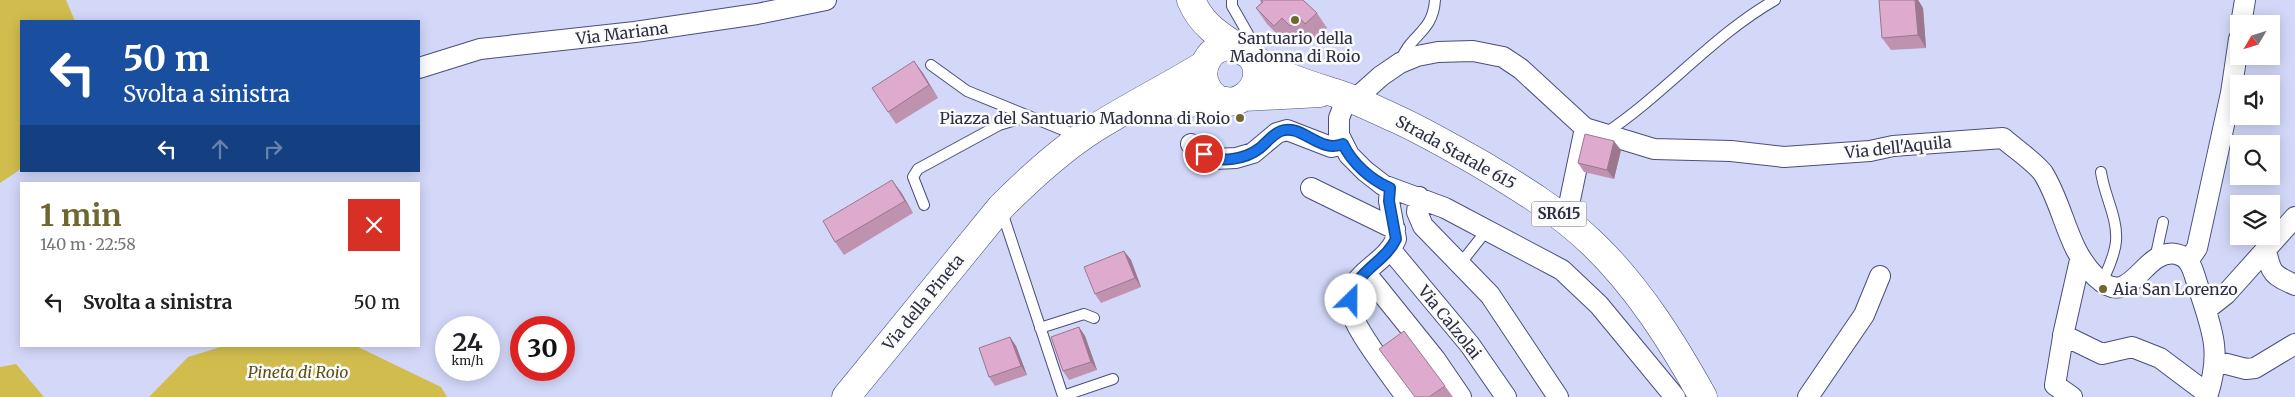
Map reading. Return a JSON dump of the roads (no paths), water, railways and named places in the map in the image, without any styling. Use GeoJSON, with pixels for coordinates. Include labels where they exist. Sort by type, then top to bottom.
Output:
{"type":"FeatureCollection","features":[{"type":"Feature","properties":{"kind":"main road","name":"SR615"},"geometry":{"type":"LineString","coordinates":[[1191,0],[1208,26],[1221,38],[1282,74],[1345,97]]}},
{"type":"Feature","properties":{"kind":"main road","name":"SR615"},"geometry":{"type":"LineString","coordinates":[[1191,0],[1205,63],[1203,78],[1208,90],[1214,96],[1235,99],[1345,97]]}},
{"type":"Feature","properties":{"kind":"main road"},"geometry":{"type":"LineString","coordinates":[[1205,63],[1214,52],[1221,48],[1229,46],[1245,52],[1256,68],[1257,76],[1253,88],[1235,99]]}},
{"type":"Feature","properties":{"kind":"main road","name":"Via della Pineta"},"geometry":{"type":"LineString","coordinates":[[846,397],[1001,208],[1032,177],[1082,137],[1205,63]]}},
{"type":"Feature","properties":{"kind":"main road","name":"Strada Statale 615"},"geometry":{"type":"LineString","coordinates":[[1345,97],[1433,137],[1519,187],[1566,219],[1600,251],[1639,298],[1703,397]]}},
{"type":"Feature","properties":{"kind":"main road","name":"Via della Pineta"},"geometry":{"type":"LineString","coordinates":[[1113,118],[1146,108],[1235,99]]}},
{"type":"Feature","properties":{"kind":"street","name":"Via Mariana"},"geometry":{"type":"LineString","coordinates":[[420,68],[480,49],[635,32],[757,14],[826,0]]}},
{"type":"Feature","properties":{"kind":"street"},"geometry":{"type":"LineString","coordinates":[[2242,15],[2244,0]]}},
{"type":"Feature","properties":{"kind":"street","name":"Via dell'Aquila"},"geometry":{"type":"LineString","coordinates":[[1345,97],[1400,63],[1417,56],[1438,52],[1473,51],[1503,57],[1521,69],[1594,131],[1654,150],[1731,151],[1784,157],[1870,151],[1893,146],[2003,138],[2042,172],[2080,260],[2102,283]]}},
{"type":"Feature","properties":{"kind":"street"},"geometry":{"type":"LineString","coordinates":[[2188,261],[2197,248],[2231,93],[2235,65]]}},
{"type":"Feature","properties":{"kind":"street"},"geometry":{"type":"LineString","coordinates":[[1345,97],[1338,122],[1339,135],[1343,144],[1360,167],[1376,181],[1390,188],[1419,197],[1554,264],[1574,280],[1618,326],[1675,397]]}},
{"type":"Feature","properties":{"kind":"street"},"geometry":{"type":"LineString","coordinates":[[1192,144],[1206,156],[1217,159],[1249,154],[1276,134],[1287,130],[1330,147],[1343,144]]}},
{"type":"Feature","properties":{"kind":"street"},"geometry":{"type":"LineString","coordinates":[[1566,219],[1594,131]]}},
{"type":"Feature","properties":{"kind":"street"},"geometry":{"type":"LineString","coordinates":[[1311,188],[1395,229]]}},
{"type":"Feature","properties":{"kind":"street"},"geometry":{"type":"LineString","coordinates":[[1390,188],[1389,201],[1396,238],[1390,249],[1365,272],[1352,291],[1353,315],[1406,397]]}},
{"type":"Feature","properties":{"kind":"street"},"geometry":{"type":"LineString","coordinates":[[1419,197],[1417,212],[1423,226],[1500,308],[1558,397]]}},
{"type":"Feature","properties":{"kind":"street"},"geometry":{"type":"LineString","coordinates":[[2207,309],[2226,294],[2295,217]]}},
{"type":"Feature","properties":{"kind":"street","name":"Via Calzolai"},"geometry":{"type":"LineString","coordinates":[[1390,249],[1470,345],[1506,397]]}},
{"type":"Feature","properties":{"kind":"street"},"geometry":{"type":"LineString","coordinates":[[2266,250],[2269,266],[2274,275],[2295,285]]}},
{"type":"Feature","properties":{"kind":"street"},"geometry":{"type":"LineString","coordinates":[[2063,336],[2102,354],[2132,347],[2160,358],[2208,395],[2215,361],[2214,339],[2207,309],[2188,261],[2177,254],[2170,254],[2155,259],[2132,282],[2114,288],[2102,283]]}},
{"type":"Feature","properties":{"kind":"street"},"geometry":{"type":"LineString","coordinates":[[2072,397],[2055,385],[2063,336],[2080,260]]}},
{"type":"Feature","properties":{"kind":"street"},"geometry":{"type":"LineString","coordinates":[[1365,272],[1430,353],[1461,397]]}},
{"type":"Feature","properties":{"kind":"street"},"geometry":{"type":"LineString","coordinates":[[1808,397],[1864,314],[1880,276]]}},
{"type":"Feature","properties":{"kind":"street"},"geometry":{"type":"LineString","coordinates":[[2215,361],[2246,369],[2260,366],[2295,344]]}},
{"type":"Feature","properties":{"kind":"lane"},"geometry":{"type":"LineString","coordinates":[[1232,0],[1232,6],[1248,34],[1245,52]]}},
{"type":"Feature","properties":{"kind":"lane"},"geometry":{"type":"LineString","coordinates":[[1400,63],[1404,53],[1431,21],[1434,15],[1435,0]]}},
{"type":"Feature","properties":{"kind":"lane"},"geometry":{"type":"LineString","coordinates":[[1594,131],[1649,103],[1693,61],[1775,0]]}},
{"type":"Feature","properties":{"kind":"lane"},"geometry":{"type":"LineString","coordinates":[[931,65],[967,91],[1082,137]]}},
{"type":"Feature","properties":{"kind":"lane"},"geometry":{"type":"LineString","coordinates":[[924,204],[913,177],[918,169],[973,137],[1000,125],[1029,116]]}},
{"type":"Feature","properties":{"kind":"lane"},"geometry":{"type":"LineString","coordinates":[[2101,172],[2103,188],[2115,221],[2116,242],[2102,283]]}},
{"type":"Feature","properties":{"kind":"lane"},"geometry":{"type":"LineString","coordinates":[[1001,208],[1063,396],[1113,380]]}},
{"type":"Feature","properties":{"kind":"lane"},"geometry":{"type":"LineString","coordinates":[[2155,259],[2163,222]]}},
{"type":"Feature","properties":{"kind":"lane"},"geometry":{"type":"LineString","coordinates":[[1460,264],[1487,230]]}},
{"type":"Feature","properties":{"kind":"lane"},"geometry":{"type":"LineString","coordinates":[[1040,328],[1084,314],[1094,318]]}},
{"type":"Feature","properties":{"kind":"place","name":"Santuario della Madonna di Roio"},"geometry":{"type":"Point","coordinates":[1295,20]}},
{"type":"Feature","properties":{"kind":"place","name":"Piazza del Santuario Madonna di Roio"},"geometry":{"type":"Point","coordinates":[1240,118]}},
{"type":"Feature","properties":{"kind":"place","name":"Aia San Lorenzo"},"geometry":{"type":"Point","coordinates":[2103,289]}},
{"type":"Feature","properties":{"kind":"park label","name":"Pineta di Roio"},"geometry":{"type":"Point","coordinates":[298,372]}}]}
